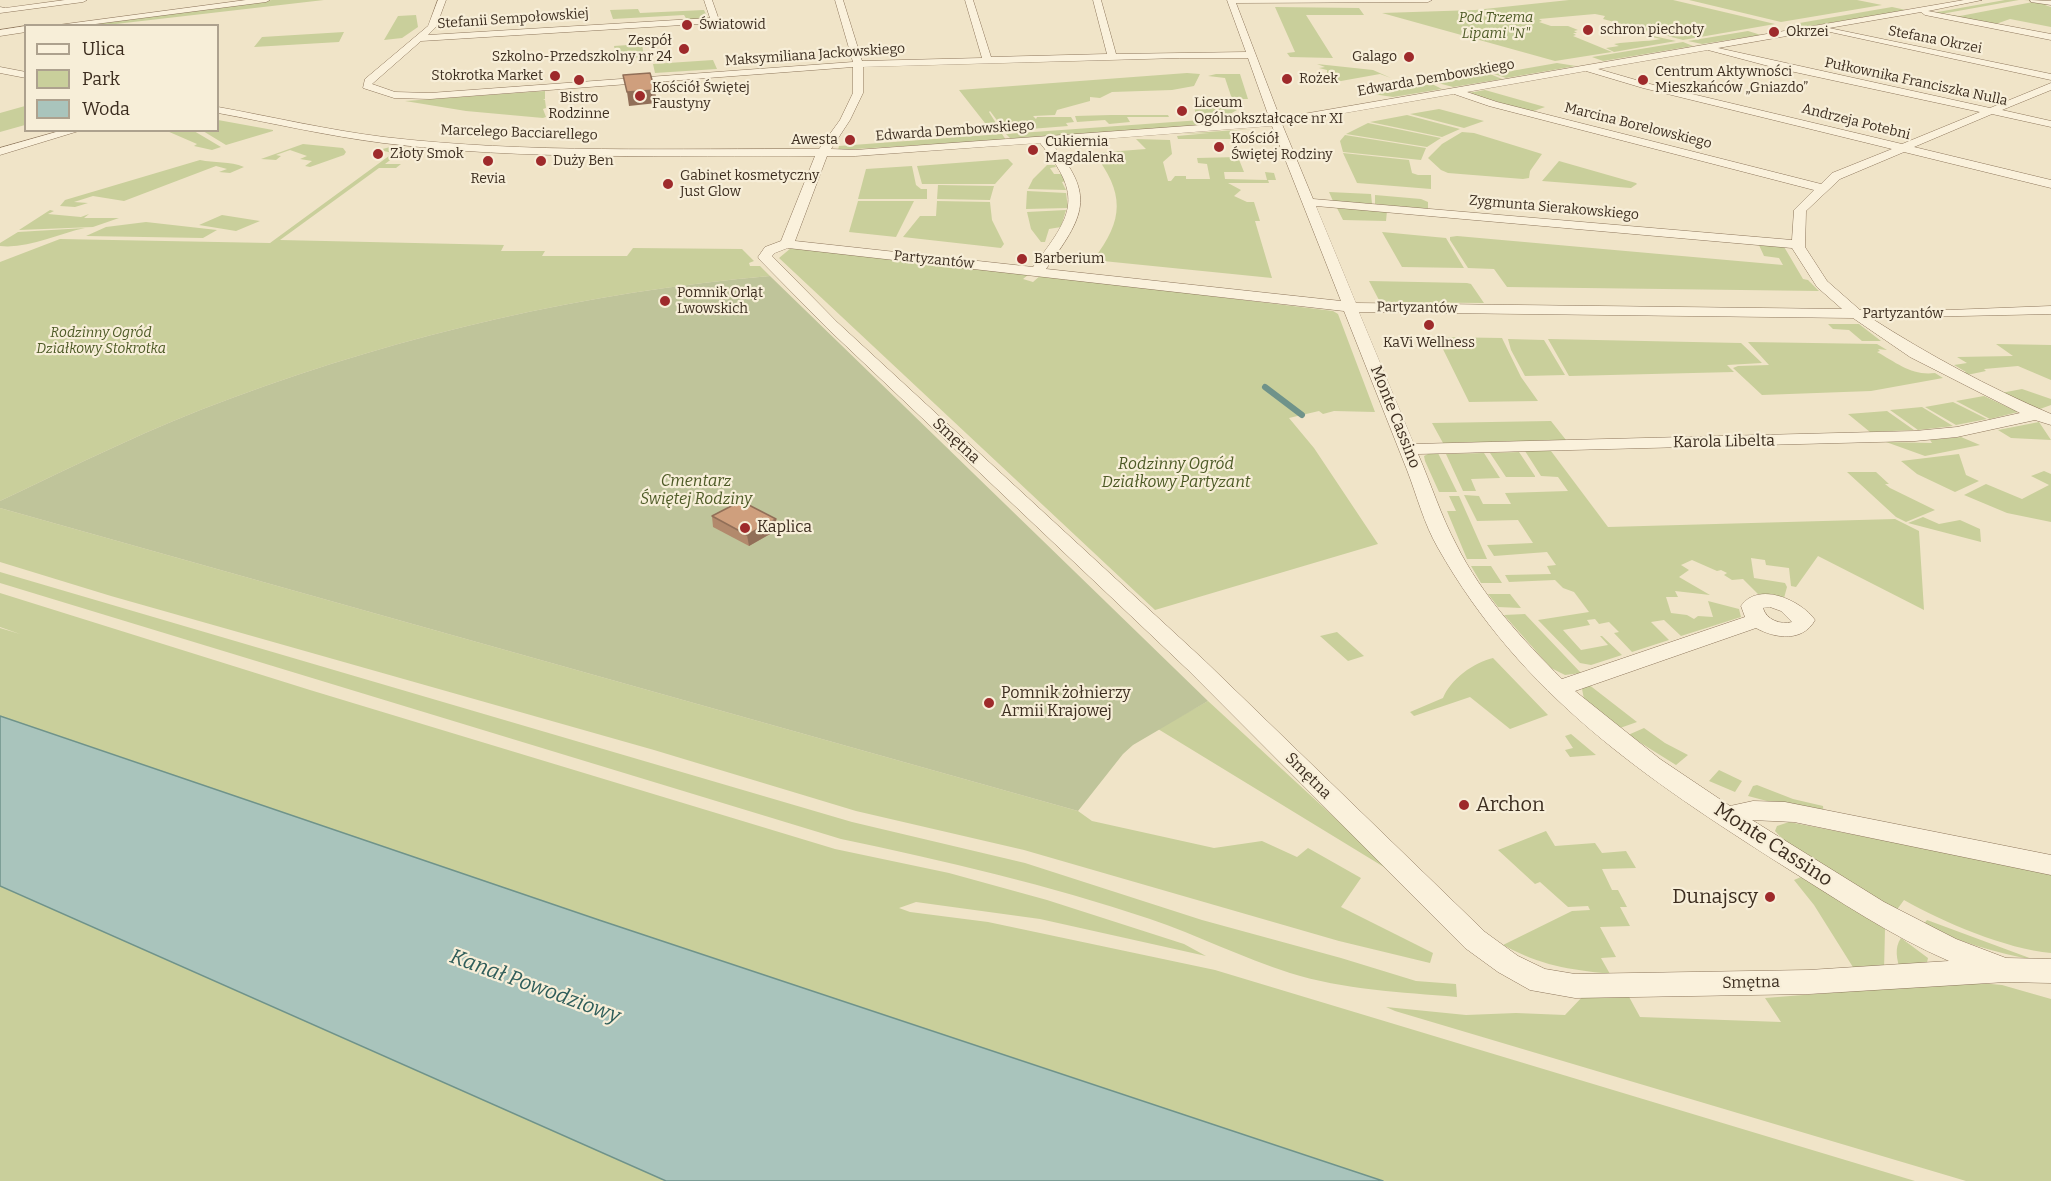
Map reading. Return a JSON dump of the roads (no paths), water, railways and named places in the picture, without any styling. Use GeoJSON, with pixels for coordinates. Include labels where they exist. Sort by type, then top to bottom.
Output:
{"type":"FeatureCollection","features":[{"type":"Feature","properties":{"kind":"street"},"geometry":{"type":"LineString","coordinates":[[0,9],[3,11],[83,0]]}},
{"type":"Feature","properties":{"kind":"street"},"geometry":{"type":"LineString","coordinates":[[71,24],[266,0]]}},
{"type":"Feature","properties":{"kind":"street"},"geometry":{"type":"LineString","coordinates":[[422,38],[432,27],[442,0]]}},
{"type":"Feature","properties":{"kind":"street","name":"Stefanii Sempołowskiej"},"geometry":{"type":"LineString","coordinates":[[422,38],[715,20],[708,0]]}},
{"type":"Feature","properties":{"kind":"street"},"geometry":{"type":"LineString","coordinates":[[787,244],[822,154],[845,120],[858,93],[858,64],[839,0]]}},
{"type":"Feature","properties":{"kind":"street"},"geometry":{"type":"LineString","coordinates":[[969,0],[987,60]]}},
{"type":"Feature","properties":{"kind":"street"},"geometry":{"type":"LineString","coordinates":[[1097,0],[1112,56]]}},
{"type":"Feature","properties":{"kind":"street"},"geometry":{"type":"LineString","coordinates":[[1231,1],[1428,0]]}},
{"type":"Feature","properties":{"kind":"street","name":"Edwarda Dembowskiego"},"geometry":{"type":"LineString","coordinates":[[822,154],[1253,125],[1978,0]]}},
{"type":"Feature","properties":{"kind":"street"},"geometry":{"type":"LineString","coordinates":[[2034,0],[2051,3]]}},
{"type":"Feature","properties":{"kind":"street","name":"Monte Cassino"},"geometry":{"type":"LineString","coordinates":[[1231,1],[1308,202],[1446,545],[1464,579],[1490,615],[1557,689],[1606,732],[1728,817],[1924,938],[1976,960],[2051,986]]}},
{"type":"Feature","properties":{"kind":"street"},"geometry":{"type":"LineString","coordinates":[[1915,11],[2051,37]]}},
{"type":"Feature","properties":{"kind":"street","name":"Stefana Okrzei"},"geometry":{"type":"LineString","coordinates":[[1815,28],[1881,44],[2051,77]]}},
{"type":"Feature","properties":{"kind":"street"},"geometry":{"type":"LineString","coordinates":[[0,33],[24,29]]}},
{"type":"Feature","properties":{"kind":"street","name":"Maksymiliana Jackowskiego"},"geometry":{"type":"LineString","coordinates":[[422,38],[408,46],[366,83],[372,89],[382,93],[407,96],[858,64],[1112,56],[1251,55]]}},
{"type":"Feature","properties":{"kind":"street","name":"Pułkownika Franciszka Nulla"},"geometry":{"type":"LineString","coordinates":[[1705,47],[1776,65],[2051,124]]}},
{"type":"Feature","properties":{"kind":"street","name":"Andrzeja Potebni"},"geometry":{"type":"LineString","coordinates":[[1585,68],[1647,86],[2051,184]]}},
{"type":"Feature","properties":{"kind":"street"},"geometry":{"type":"LineString","coordinates":[[0,70],[24,75]]}},
{"type":"Feature","properties":{"kind":"street"},"geometry":{"type":"LineString","coordinates":[[2044,417],[1939,369],[1895,344],[1854,314],[1813,275],[1797,244],[1794,227],[1798,213],[1806,199],[1818,187],[1854,167],[2051,86]]}},
{"type":"Feature","properties":{"kind":"street","name":"Marcina Borelowskiego"},"geometry":{"type":"LineString","coordinates":[[1452,90],[1493,104],[1818,187]]}},
{"type":"Feature","properties":{"kind":"street","name":"Marcelego Bacciarellego"},"geometry":{"type":"LineString","coordinates":[[219,110],[382,140],[458,147],[544,151],[822,154]]}},
{"type":"Feature","properties":{"kind":"street"},"geometry":{"type":"LineString","coordinates":[[0,152],[70,132]]}},
{"type":"Feature","properties":{"kind":"street"},"geometry":{"type":"LineString","coordinates":[[1037,271],[1068,227],[1076,196],[1071,177],[1043,140]]}},
{"type":"Feature","properties":{"kind":"street","name":"Zygmunta Sierakowskiego"},"geometry":{"type":"LineString","coordinates":[[1308,202],[1797,244]]}},
{"type":"Feature","properties":{"kind":"street","name":"Partyzantów"},"geometry":{"type":"LineString","coordinates":[[787,244],[1351,307],[1854,314],[1949,314],[2051,310]]}},
{"type":"Feature","properties":{"kind":"street","name":"Smętna"},"geometry":{"type":"LineString","coordinates":[[787,244],[770,250],[765,257],[832,325],[1196,665],[1450,918],[1508,964],[1540,981],[1575,986],[1809,982],[2006,970]]}},
{"type":"Feature","properties":{"kind":"street","name":"Karola Libelta"},"geometry":{"type":"LineString","coordinates":[[1409,449],[1915,436],[1957,432],[2044,417]]}},
{"type":"Feature","properties":{"kind":"street"},"geometry":{"type":"LineString","coordinates":[[1557,689],[1758,620]]}},
{"type":"Feature","properties":{"kind":"street"},"geometry":{"type":"LineString","coordinates":[[1728,817],[1743,811],[1764,808],[2051,866]]}},
{"type":"Feature","properties":{"kind":"street","name":"Monte Cassino"},"geometry":{"type":"LineString","coordinates":[[2006,970],[2051,971]]}},
{"type":"Feature","properties":{"kind":"water","name":"Kanał Powodziowy"},"geometry":{"type":"Polygon","coordinates":[[[0,716],[599,920],[1383,1181],[666,1181],[0,886],[0,716]]]}},
{"type":"Feature","properties":{"kind":"waterway"},"geometry":{"type":"LineString","coordinates":[[1265,387],[1302,415]]}},
{"type":"Feature","properties":{"kind":"place","name":"Światowid"},"geometry":{"type":"Point","coordinates":[687,25]}},
{"type":"Feature","properties":{"kind":"place","name":"schron piechoty"},"geometry":{"type":"Point","coordinates":[1588,30]}},
{"type":"Feature","properties":{"kind":"place","name":"Okrzei"},"geometry":{"type":"Point","coordinates":[1774,32]}},
{"type":"Feature","properties":{"kind":"place","name":"Zespół Szkolno-Przedszkolny nr 24"},"geometry":{"type":"Point","coordinates":[684,49]}},
{"type":"Feature","properties":{"kind":"place","name":"Galago"},"geometry":{"type":"Point","coordinates":[1409,57]}},
{"type":"Feature","properties":{"kind":"place","name":"Stokrotka Market"},"geometry":{"type":"Point","coordinates":[555,76]}},
{"type":"Feature","properties":{"kind":"place","name":"Rożek"},"geometry":{"type":"Point","coordinates":[1287,79]}},
{"type":"Feature","properties":{"kind":"place","name":"Bistro Rodzinne"},"geometry":{"type":"Point","coordinates":[579,80]}},
{"type":"Feature","properties":{"kind":"place","name":"Centrum Aktywności Mieszkańców „Gniazdo”"},"geometry":{"type":"Point","coordinates":[1643,80]}},
{"type":"Feature","properties":{"kind":"place","name":"Kościół Świętej Faustyny"},"geometry":{"type":"Point","coordinates":[640,96]}},
{"type":"Feature","properties":{"kind":"place","name":"Liceum Ogólnokształcące nr XI"},"geometry":{"type":"Point","coordinates":[1182,111]}},
{"type":"Feature","properties":{"kind":"place","name":"Awesta"},"geometry":{"type":"Point","coordinates":[850,140]}},
{"type":"Feature","properties":{"kind":"place","name":"Kościół Świętej Rodziny"},"geometry":{"type":"Point","coordinates":[1219,147]}},
{"type":"Feature","properties":{"kind":"place","name":"Cukiernia Magdalenka"},"geometry":{"type":"Point","coordinates":[1033,150]}},
{"type":"Feature","properties":{"kind":"place","name":"Złoty Smok"},"geometry":{"type":"Point","coordinates":[378,154]}},
{"type":"Feature","properties":{"kind":"place","name":"Revia"},"geometry":{"type":"Point","coordinates":[488,161]}},
{"type":"Feature","properties":{"kind":"place","name":"Duży Ben"},"geometry":{"type":"Point","coordinates":[541,161]}},
{"type":"Feature","properties":{"kind":"place","name":"Gabinet kosmetyczny Just Glow"},"geometry":{"type":"Point","coordinates":[668,184]}},
{"type":"Feature","properties":{"kind":"place","name":"Barberium"},"geometry":{"type":"Point","coordinates":[1022,259]}},
{"type":"Feature","properties":{"kind":"place","name":"Pomnik Orląt Lwowskich"},"geometry":{"type":"Point","coordinates":[665,301]}},
{"type":"Feature","properties":{"kind":"place","name":"KaVi Wellness"},"geometry":{"type":"Point","coordinates":[1429,325]}},
{"type":"Feature","properties":{"kind":"place","name":"Kaplica"},"geometry":{"type":"Point","coordinates":[745,528]}},
{"type":"Feature","properties":{"kind":"place","name":"Pomnik żołnierzy Armii Krajowej"},"geometry":{"type":"Point","coordinates":[989,703]}},
{"type":"Feature","properties":{"kind":"place","name":"Archon"},"geometry":{"type":"Point","coordinates":[1464,805]}},
{"type":"Feature","properties":{"kind":"place","name":"Dunajscy"},"geometry":{"type":"Point","coordinates":[1770,897]}},
{"type":"Feature","properties":{"kind":"park label","name":"Pod Trzema Lipami \"N\""},"geometry":{"type":"Point","coordinates":[1496,26]}},
{"type":"Feature","properties":{"kind":"park label","name":"Rodzinny Ogród Działkowy Stokrotka"},"geometry":{"type":"Point","coordinates":[101,342]}},
{"type":"Feature","properties":{"kind":"park label","name":"Rodzinny Ogród Działkowy Partyzant"},"geometry":{"type":"Point","coordinates":[1176,474]}},
{"type":"Feature","properties":{"kind":"park label","name":"Cmentarz Świętej Rodziny"},"geometry":{"type":"Point","coordinates":[696,491]}}]}
